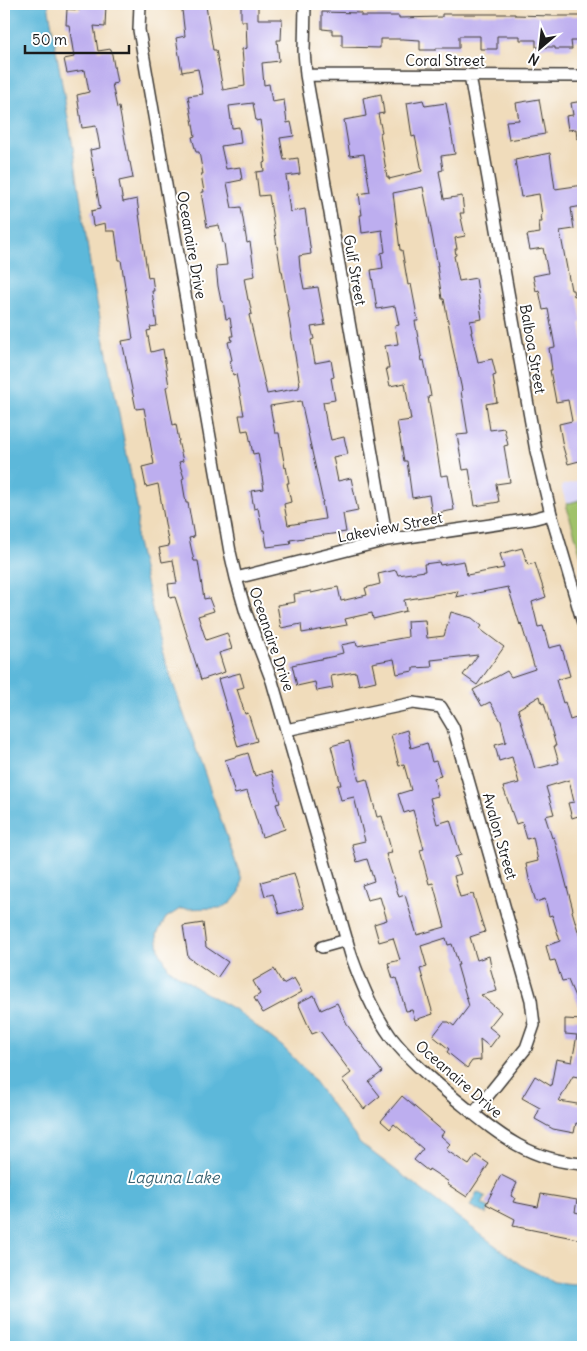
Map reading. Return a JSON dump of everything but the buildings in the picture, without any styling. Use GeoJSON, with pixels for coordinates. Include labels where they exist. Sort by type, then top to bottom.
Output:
{"type":"FeatureCollection","features":[{"type":"Feature","properties":{"kind":"street","name":"Oceanaire Drive"},"geometry":{"type":"LineString","coordinates":[[140,4],[139,30],[230,552],[246,612],[272,681],[361,984],[391,1037],[433,1081],[473,1114],[503,1137],[530,1152],[559,1161],[583,1164]]}},
{"type":"Feature","properties":{"kind":"street","name":"Gulf Street"},"geometry":{"type":"LineString","coordinates":[[304,4],[306,75],[387,540]]}},
{"type":"Feature","properties":{"kind":"street","name":"Coral Street"},"geometry":{"type":"LineString","coordinates":[[306,75],[583,76]]}},
{"type":"Feature","properties":{"kind":"street","name":"Balboa Street"},"geometry":{"type":"LineString","coordinates":[[470,76],[536,451],[551,514],[583,623]]}},
{"type":"Feature","properties":{"kind":"street","name":"Lakeview Street"},"geometry":{"type":"LineString","coordinates":[[236,578],[387,540],[532,519],[551,514]]}},
{"type":"Feature","properties":{"kind":"street","name":"Avalon Street"},"geometry":{"type":"LineString","coordinates":[[286,730],[414,704],[441,707],[453,727],[532,1000],[534,1024],[526,1048],[473,1114]]}},
{"type":"Feature","properties":{"kind":"street"},"geometry":{"type":"LineString","coordinates":[[322,947],[347,940]]}},
{"type":"Feature","properties":{"kind":"shaded area"},"geometry":{"type":"Polygon","coordinates":[[[583,479],[583,563],[561,486],[583,479]]]}},
{"type":"Feature","properties":{"kind":"green space"},"geometry":{"type":"Polygon","coordinates":[[[583,499],[583,563],[566,504],[583,499]]]}},
{"type":"Feature","properties":{"kind":"water","name":"Laguna Lake"},"geometry":{"type":"Polygon","coordinates":[[[4,4],[48,4],[72,141],[92,277],[138,511],[136,538],[161,649],[242,880],[240,892],[231,903],[220,908],[180,909],[166,918],[157,934],[159,950],[169,969],[234,1009],[283,1047],[308,1073],[360,1143],[521,1265],[554,1282],[574,1284],[583,1281],[583,1347],[4,1347],[4,4]]]}},
{"type":"Feature","properties":{"kind":"water"},"geometry":{"type":"Polygon","coordinates":[[[477,1192],[486,1197],[482,1204],[489,1208],[486,1214],[470,1206],[477,1192]]]}}]}
